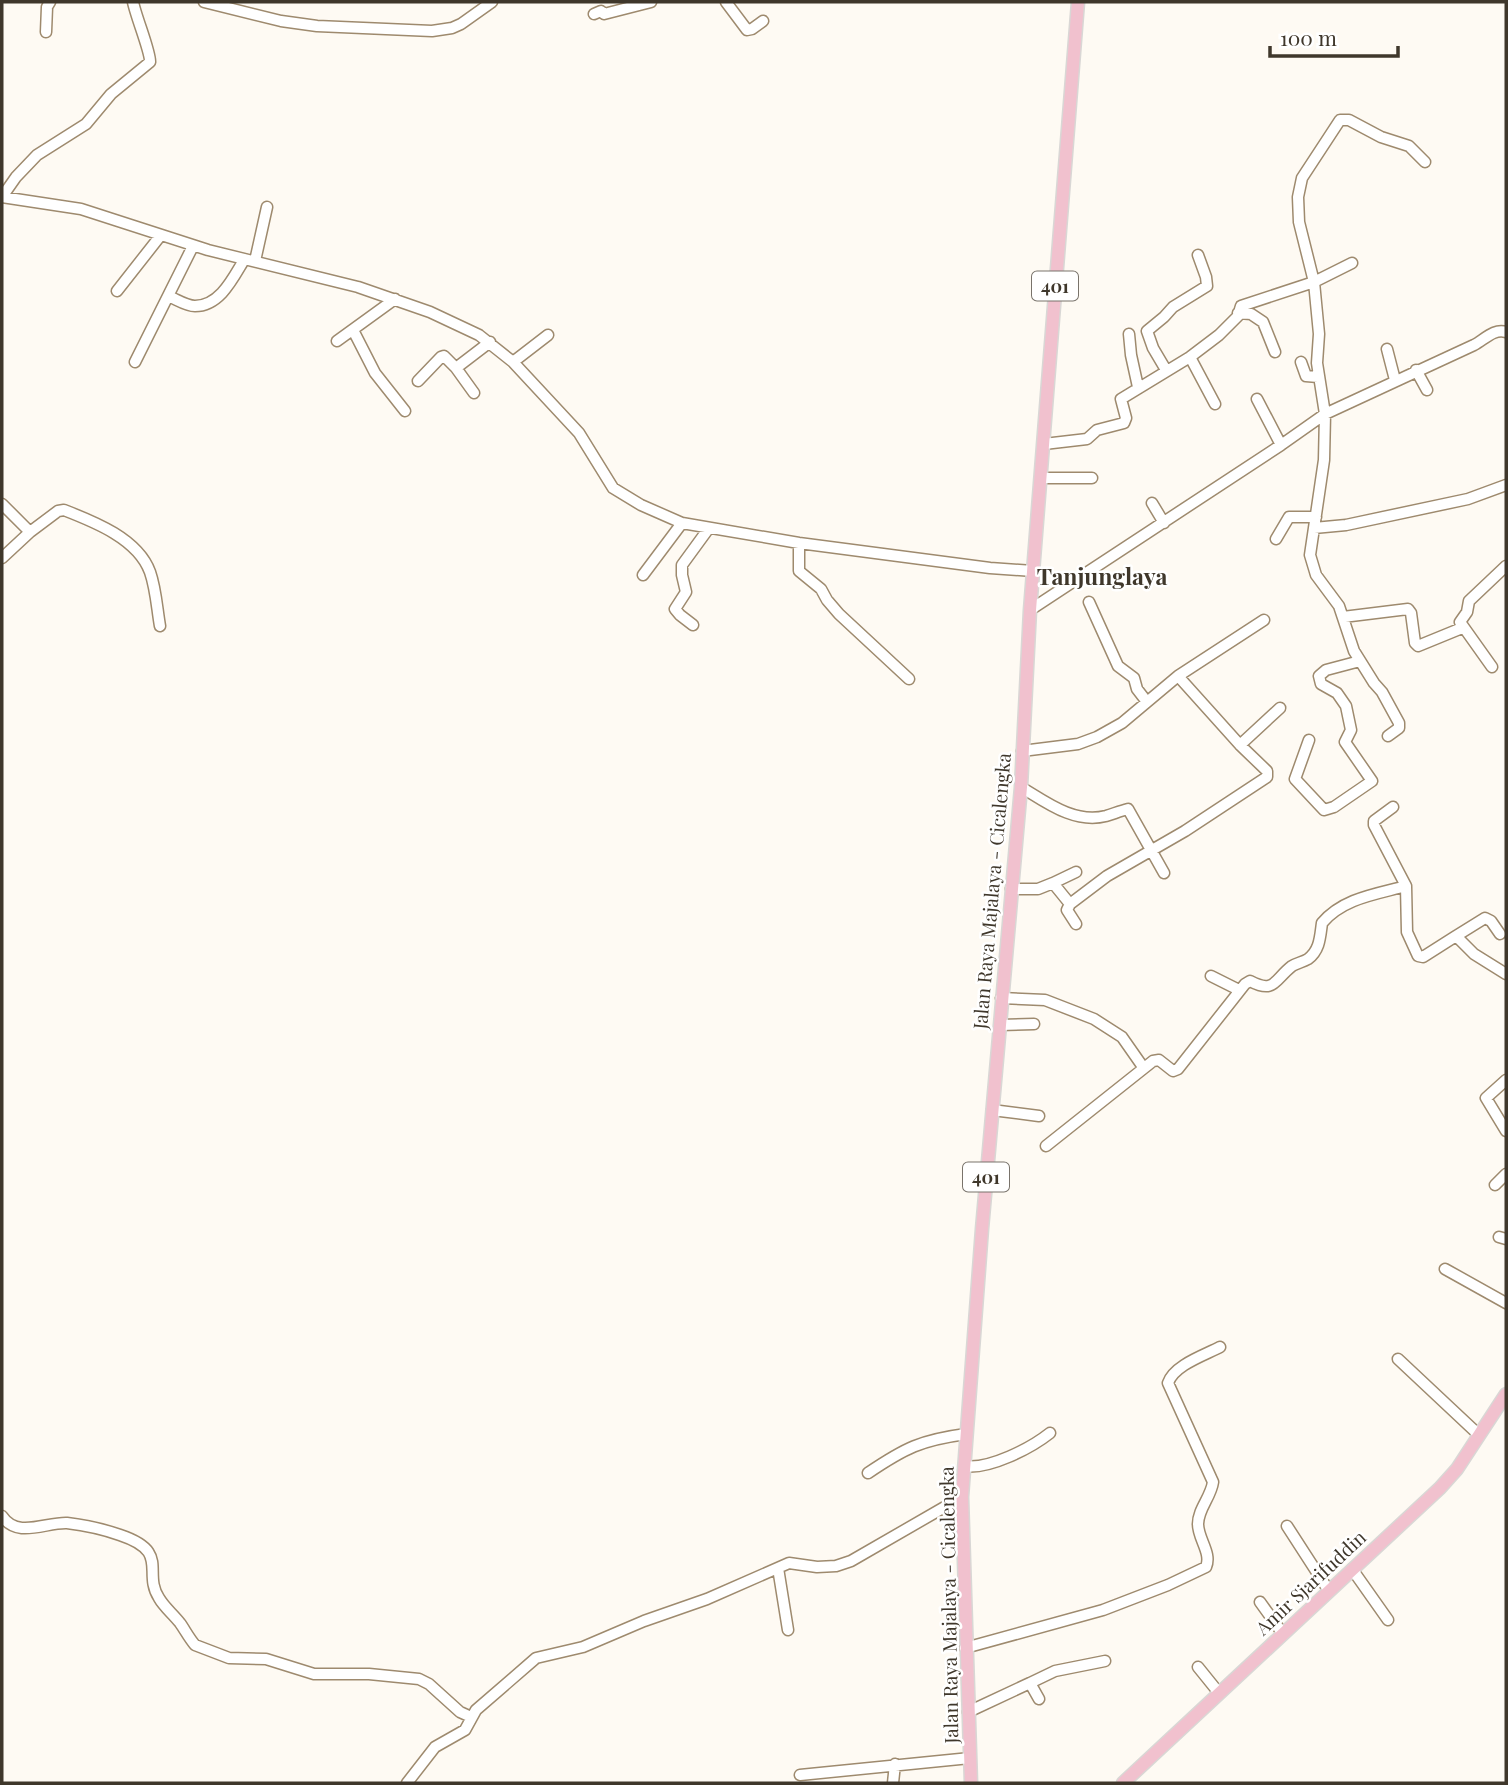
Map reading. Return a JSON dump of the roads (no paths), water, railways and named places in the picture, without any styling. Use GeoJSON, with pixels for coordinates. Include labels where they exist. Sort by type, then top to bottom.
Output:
{"type":"FeatureCollection","features":[{"type":"Feature","properties":{"kind":"main road","name":"Jalan Raya Majalaya - Cicalengka"},"geometry":{"type":"LineString","coordinates":[[971,1783],[962,1497],[1001,998],[1021,787],[1030,610],[1078,2]]}},
{"type":"Feature","properties":{"kind":"main road","name":"Amir Sjarifuddin"},"geometry":{"type":"LineString","coordinates":[[1123,1783],[1440,1488],[1457,1469],[1506,1394]]}},
{"type":"Feature","properties":{"kind":"street"},"geometry":{"type":"LineString","coordinates":[[46,32],[47,7],[50,2]]}},
{"type":"Feature","properties":{"kind":"street"},"geometry":{"type":"LineString","coordinates":[[133,2],[136,19],[150,53],[150,62],[111,94],[86,124],[37,155],[2,197],[81,209],[193,246],[358,287],[430,313],[490,342],[513,362],[579,433],[613,488],[641,505],[682,523],[799,543],[990,568],[1033,571]]}},
{"type":"Feature","properties":{"kind":"street"},"geometry":{"type":"LineString","coordinates":[[204,2],[225,5],[281,21],[317,26],[432,32],[461,24],[492,2]]}},
{"type":"Feature","properties":{"kind":"street"},"geometry":{"type":"LineString","coordinates":[[594,14],[601,11],[604,14],[610,13],[651,2]]}},
{"type":"Feature","properties":{"kind":"street"},"geometry":{"type":"LineString","coordinates":[[726,2],[747,30],[763,21]]}},
{"type":"Feature","properties":{"kind":"street"},"geometry":{"type":"LineString","coordinates":[[1388,736],[1399,728],[1399,723],[1354,651],[1339,606],[1316,575],[1310,555],[1326,439],[1325,414],[1318,377],[1319,334],[1314,282],[1298,222],[1298,197],[1302,178],[1340,120],[1349,121],[1381,137],[1409,146],[1425,162]]}},
{"type":"Feature","properties":{"kind":"street"},"geometry":{"type":"LineString","coordinates":[[168,296],[196,306],[215,299],[250,261],[267,207]]}},
{"type":"Feature","properties":{"kind":"street"},"geometry":{"type":"LineString","coordinates":[[117,291],[161,235]]}},
{"type":"Feature","properties":{"kind":"street"},"geometry":{"type":"LineString","coordinates":[[135,362],[193,246]]}},
{"type":"Feature","properties":{"kind":"street"},"geometry":{"type":"LineString","coordinates":[[1167,370],[1146,333],[1173,307],[1207,286],[1198,254]]}},
{"type":"Feature","properties":{"kind":"street"},"geometry":{"type":"LineString","coordinates":[[1044,444],[1087,439],[1097,430],[1124,423],[1126,418],[1121,398],[1191,356],[1219,335],[1241,306],[1314,282],[1352,263]]}},
{"type":"Feature","properties":{"kind":"street"},"geometry":{"type":"LineString","coordinates":[[337,341],[395,299]]}},
{"type":"Feature","properties":{"kind":"street"},"geometry":{"type":"LineString","coordinates":[[1238,313],[1251,314],[1263,321],[1275,352]]}},
{"type":"Feature","properties":{"kind":"street"},"geometry":{"type":"LineString","coordinates":[[353,330],[374,373],[405,411]]}},
{"type":"Feature","properties":{"kind":"street"},"geometry":{"type":"LineString","coordinates":[[1030,610],[1325,414],[1474,345],[1492,333],[1501,330],[1506,332]]}},
{"type":"Feature","properties":{"kind":"street"},"geometry":{"type":"LineString","coordinates":[[1129,334],[1130,355],[1138,387]]}},
{"type":"Feature","properties":{"kind":"street"},"geometry":{"type":"LineString","coordinates":[[513,362],[548,335]]}},
{"type":"Feature","properties":{"kind":"street"},"geometry":{"type":"LineString","coordinates":[[456,368],[490,342]]}},
{"type":"Feature","properties":{"kind":"street"},"geometry":{"type":"LineString","coordinates":[[1387,349],[1395,380]]}},
{"type":"Feature","properties":{"kind":"street"},"geometry":{"type":"LineString","coordinates":[[418,381],[442,356],[456,368],[474,393]]}},
{"type":"Feature","properties":{"kind":"street"},"geometry":{"type":"LineString","coordinates":[[1191,356],[1215,404]]}},
{"type":"Feature","properties":{"kind":"street"},"geometry":{"type":"LineString","coordinates":[[1301,362],[1306,376],[1318,377]]}},
{"type":"Feature","properties":{"kind":"street"},"geometry":{"type":"LineString","coordinates":[[1416,370],[1427,390]]}},
{"type":"Feature","properties":{"kind":"street"},"geometry":{"type":"LineString","coordinates":[[1257,399],[1281,445]]}},
{"type":"Feature","properties":{"kind":"street"},"geometry":{"type":"LineString","coordinates":[[1041,478],[1092,478]]}},
{"type":"Feature","properties":{"kind":"street"},"geometry":{"type":"LineString","coordinates":[[1276,539],[1289,517],[1346,525],[1468,499],[1506,485]]}},
{"type":"Feature","properties":{"kind":"street"},"geometry":{"type":"LineString","coordinates":[[1152,503],[1164,523]]}},
{"type":"Feature","properties":{"kind":"street"},"geometry":{"type":"LineString","coordinates":[[2,504],[30,532]]}},
{"type":"Feature","properties":{"kind":"street"},"geometry":{"type":"LineString","coordinates":[[2,558],[30,532],[64,510],[130,544],[144,560],[150,574],[160,626]]}},
{"type":"Feature","properties":{"kind":"street"},"geometry":{"type":"LineString","coordinates":[[643,575],[682,523]]}},
{"type":"Feature","properties":{"kind":"street"},"geometry":{"type":"LineString","coordinates":[[693,625],[675,609],[686,592],[681,570],[685,557],[709,528]]}},
{"type":"Feature","properties":{"kind":"street"},"geometry":{"type":"LineString","coordinates":[[799,543],[799,571],[821,589],[839,614],[909,679]]}},
{"type":"Feature","properties":{"kind":"street"},"geometry":{"type":"LineString","coordinates":[[1492,667],[1462,628],[1460,620],[1467,612],[1469,601],[1506,566]]}},
{"type":"Feature","properties":{"kind":"street"},"geometry":{"type":"LineString","coordinates":[[1089,602],[1118,666],[1134,678],[1137,689],[1147,702]]}},
{"type":"Feature","properties":{"kind":"street"},"geometry":{"type":"LineString","coordinates":[[1343,617],[1408,609],[1415,643],[1418,646],[1462,628]]}},
{"type":"Feature","properties":{"kind":"street"},"geometry":{"type":"LineString","coordinates":[[1022,751],[1078,744],[1097,737],[1122,723],[1178,676],[1264,620]]}},
{"type":"Feature","properties":{"kind":"street"},"geometry":{"type":"LineString","coordinates":[[1309,740],[1296,779],[1324,810],[1334,807],[1372,781],[1345,742],[1351,730],[1346,706],[1337,693],[1321,684],[1320,676],[1326,670],[1360,661]]}},
{"type":"Feature","properties":{"kind":"street"},"geometry":{"type":"LineString","coordinates":[[1076,924],[1066,910],[1070,904],[1107,876],[1185,831],[1267,777],[1267,771],[1178,676]]}},
{"type":"Feature","properties":{"kind":"street"},"geometry":{"type":"LineString","coordinates":[[1240,745],[1280,708]]}},
{"type":"Feature","properties":{"kind":"street"},"geometry":{"type":"LineString","coordinates":[[1021,787],[1061,811],[1083,817],[1107,816],[1128,809],[1164,873]]}},
{"type":"Feature","properties":{"kind":"street"},"geometry":{"type":"LineString","coordinates":[[1393,807],[1374,821],[1374,825],[1406,886],[1407,932],[1418,956],[1423,957],[1485,918],[1491,921],[1500,934]]}},
{"type":"Feature","properties":{"kind":"street"},"geometry":{"type":"LineString","coordinates":[[1011,889],[1033,890],[1076,872]]}},
{"type":"Feature","properties":{"kind":"street"},"geometry":{"type":"LineString","coordinates":[[1054,883],[1070,904]]}},
{"type":"Feature","properties":{"kind":"street"},"geometry":{"type":"LineString","coordinates":[[1046,1146],[1143,1067],[1159,1060],[1171,1070],[1177,1070],[1239,990],[1250,981],[1260,987],[1270,986],[1278,982],[1292,966],[1308,959],[1320,943],[1323,921],[1352,901],[1406,886]]}},
{"type":"Feature","properties":{"kind":"street"},"geometry":{"type":"LineString","coordinates":[[1456,936],[1474,954],[1506,974]]}},
{"type":"Feature","properties":{"kind":"street"},"geometry":{"type":"LineString","coordinates":[[1211,976],[1239,990]]}},
{"type":"Feature","properties":{"kind":"street"},"geometry":{"type":"LineString","coordinates":[[1001,998],[1045,1000],[1094,1019],[1122,1037],[1143,1067]]}},
{"type":"Feature","properties":{"kind":"street"},"geometry":{"type":"LineString","coordinates":[[1000,1025],[1034,1024]]}},
{"type":"Feature","properties":{"kind":"street"},"geometry":{"type":"LineString","coordinates":[[1506,1080],[1486,1099],[1506,1131]]}},
{"type":"Feature","properties":{"kind":"street"},"geometry":{"type":"LineString","coordinates":[[992,1110],[1039,1116]]}},
{"type":"Feature","properties":{"kind":"street"},"geometry":{"type":"LineString","coordinates":[[1495,1185],[1506,1174]]}},
{"type":"Feature","properties":{"kind":"street"},"geometry":{"type":"LineString","coordinates":[[1445,1269],[1506,1303]]}},
{"type":"Feature","properties":{"kind":"street"},"geometry":{"type":"LineString","coordinates":[[965,1648],[1102,1610],[1206,1567],[1209,1558],[1198,1526],[1213,1482],[1168,1382],[1174,1373],[1220,1347]]}},
{"type":"Feature","properties":{"kind":"street"},"geometry":{"type":"LineString","coordinates":[[1398,1359],[1479,1434]]}},
{"type":"Feature","properties":{"kind":"street"},"geometry":{"type":"LineString","coordinates":[[964,1466],[980,1466],[1017,1453],[1037,1443],[1049,1433]]}},
{"type":"Feature","properties":{"kind":"street"},"geometry":{"type":"LineString","coordinates":[[868,1473],[923,1441],[966,1434]]}},
{"type":"Feature","properties":{"kind":"street"},"geometry":{"type":"LineString","coordinates":[[407,1783],[435,1747],[465,1730],[471,1717],[486,1700],[536,1658],[583,1647],[644,1621],[707,1599],[789,1563],[817,1567],[836,1566],[851,1561],[962,1497]]}},
{"type":"Feature","properties":{"kind":"street"},"geometry":{"type":"LineString","coordinates":[[2,1516],[11,1525],[22,1528],[56,1523],[100,1529],[121,1535],[143,1547],[153,1560],[154,1585],[158,1597],[195,1645],[203,1649],[229,1658],[266,1660],[314,1674],[369,1674],[419,1679],[429,1684],[460,1713],[471,1717]]}},
{"type":"Feature","properties":{"kind":"street"},"geometry":{"type":"LineString","coordinates":[[1287,1526],[1329,1591]]}},
{"type":"Feature","properties":{"kind":"street"},"geometry":{"type":"LineString","coordinates":[[778,1568],[788,1630]]}},
{"type":"Feature","properties":{"kind":"street"},"geometry":{"type":"LineString","coordinates":[[1352,1569],[1388,1620]]}},
{"type":"Feature","properties":{"kind":"street"},"geometry":{"type":"LineString","coordinates":[[1260,1602],[1283,1633]]}},
{"type":"Feature","properties":{"kind":"street"},"geometry":{"type":"LineString","coordinates":[[968,1712],[1055,1671],[1105,1661]]}},
{"type":"Feature","properties":{"kind":"street"},"geometry":{"type":"LineString","coordinates":[[1198,1667],[1219,1693]]}},
{"type":"Feature","properties":{"kind":"street"},"geometry":{"type":"LineString","coordinates":[[1030,1683],[1038,1699]]}},
{"type":"Feature","properties":{"kind":"street"},"geometry":{"type":"LineString","coordinates":[[800,1775],[970,1758]]}},
{"type":"Feature","properties":{"kind":"street"},"geometry":{"type":"LineString","coordinates":[[892,1783],[895,1764]]}},
{"type":"Feature","properties":{"kind":"district","name":"Tanjunglaya"},"geometry":{"type":"Point","coordinates":[1102,575]}}]}
